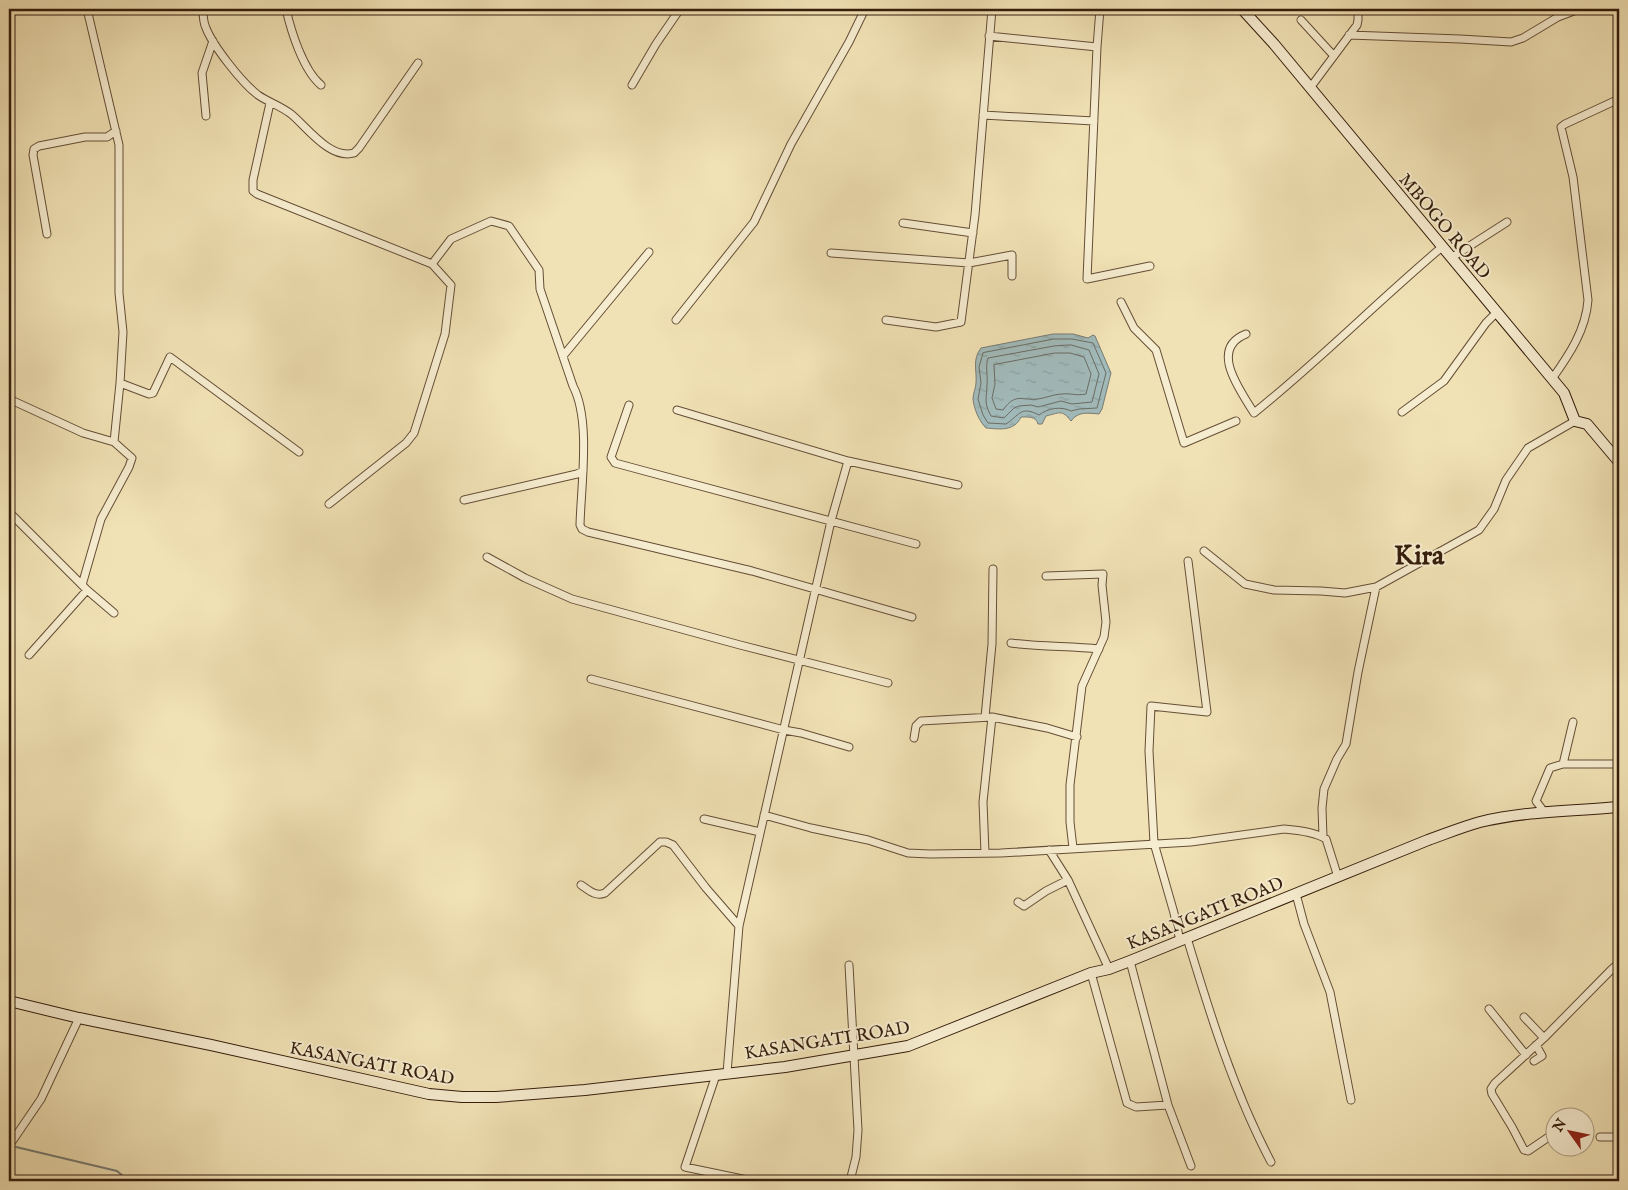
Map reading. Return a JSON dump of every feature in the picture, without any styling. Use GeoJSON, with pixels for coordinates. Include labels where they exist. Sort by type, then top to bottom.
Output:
{"type":"FeatureCollection","features":[{"type":"Feature","properties":{"kind":"street"},"geometry":{"type":"LineString","coordinates":[[87,9],[116,131],[120,160],[118,293],[122,332],[120,383],[114,442]]}},
{"type":"Feature","properties":{"kind":"street"},"geometry":{"type":"LineString","coordinates":[[203,9],[206,29],[244,83],[270,103],[290,114],[325,147],[351,154],[354,153],[364,140],[418,64]]}},
{"type":"Feature","properties":{"kind":"street"},"geometry":{"type":"LineString","coordinates":[[286,9],[291,27],[307,66],[314,79],[321,85]]}},
{"type":"Feature","properties":{"kind":"street"},"geometry":{"type":"LineString","coordinates":[[632,85],[680,9]]}},
{"type":"Feature","properties":{"kind":"street"},"geometry":{"type":"LineString","coordinates":[[676,320],[754,222],[791,144],[850,42],[865,9]]}},
{"type":"Feature","properties":{"kind":"street"},"geometry":{"type":"LineString","coordinates":[[886,320],[936,327],[961,322],[973,233],[992,9]]}},
{"type":"Feature","properties":{"kind":"street"},"geometry":{"type":"LineString","coordinates":[[1100,9],[1087,279],[1150,266]]}},
{"type":"Feature","properties":{"kind":"street","name":"MBOGO ROAD"},"geometry":{"type":"LineString","coordinates":[[1242,9],[1564,393],[1575,421]]}},
{"type":"Feature","properties":{"kind":"street"},"geometry":{"type":"LineString","coordinates":[[1310,88],[1349,35],[1358,20],[1358,9]]}},
{"type":"Feature","properties":{"kind":"street"},"geometry":{"type":"LineString","coordinates":[[1349,35],[1511,42],[1523,38],[1558,17],[1579,9]]}},
{"type":"Feature","properties":{"kind":"street"},"geometry":{"type":"LineString","coordinates":[[1301,20],[1334,56]]}},
{"type":"Feature","properties":{"kind":"street"},"geometry":{"type":"LineString","coordinates":[[989,36],[1097,47]]}},
{"type":"Feature","properties":{"kind":"street"},"geometry":{"type":"LineString","coordinates":[[206,116],[202,73],[213,40]]}},
{"type":"Feature","properties":{"kind":"street"},"geometry":{"type":"LineString","coordinates":[[1552,379],[1581,332],[1586,319],[1588,300],[1572,177],[1561,127],[1619,100]]}},
{"type":"Feature","properties":{"kind":"street"},"geometry":{"type":"LineString","coordinates":[[270,103],[253,180],[253,190],[266,197],[432,264],[451,285],[445,334],[414,433],[406,443],[330,504]]}},
{"type":"Feature","properties":{"kind":"street"},"geometry":{"type":"LineString","coordinates":[[983,114],[1094,121]]}},
{"type":"Feature","properties":{"kind":"street"},"geometry":{"type":"LineString","coordinates":[[47,234],[33,155],[34,149],[39,146],[85,138],[111,136],[116,131]]}},
{"type":"Feature","properties":{"kind":"street"},"geometry":{"type":"LineString","coordinates":[[432,264],[451,239],[491,222],[509,226],[539,270],[540,289],[574,386],[580,397],[583,471],[580,525],[584,530],[752,571],[912,617]]}},
{"type":"Feature","properties":{"kind":"street"},"geometry":{"type":"LineString","coordinates":[[903,222],[973,233]]}},
{"type":"Feature","properties":{"kind":"street"},"geometry":{"type":"LineString","coordinates":[[1450,258],[1507,222]]}},
{"type":"Feature","properties":{"kind":"street"},"geometry":{"type":"LineString","coordinates":[[1246,334],[1238,338],[1233,344],[1229,351],[1228,361],[1230,370],[1254,413],[1289,385],[1375,305],[1442,247]]}},
{"type":"Feature","properties":{"kind":"street"},"geometry":{"type":"LineString","coordinates":[[563,356],[649,252]]}},
{"type":"Feature","properties":{"kind":"street"},"geometry":{"type":"LineString","coordinates":[[831,253],[969,263],[1012,255],[1012,276]]}},
{"type":"Feature","properties":{"kind":"street"},"geometry":{"type":"LineString","coordinates":[[1121,302],[1134,328],[1156,350],[1184,443],[1236,421]]}},
{"type":"Feature","properties":{"kind":"street"},"geometry":{"type":"LineString","coordinates":[[1402,412],[1444,381],[1486,323],[1496,313]]}},
{"type":"Feature","properties":{"kind":"street"},"geometry":{"type":"LineString","coordinates":[[120,383],[149,394],[153,393],[170,357],[299,452]]}},
{"type":"Feature","properties":{"kind":"street"},"geometry":{"type":"LineString","coordinates":[[9,398],[83,433],[114,442],[130,454],[132,461],[101,519],[84,587],[29,655]]}},
{"type":"Feature","properties":{"kind":"street"},"geometry":{"type":"LineString","coordinates":[[628,405],[612,456],[615,463],[916,544]]}},
{"type":"Feature","properties":{"kind":"street"},"geometry":{"type":"LineString","coordinates":[[677,410],[848,461],[958,485]]}},
{"type":"Feature","properties":{"kind":"street"},"geometry":{"type":"LineString","coordinates":[[1204,551],[1244,584],[1274,590],[1321,591],[1344,594],[1376,587],[1479,530],[1494,509],[1506,480],[1528,448],[1575,421],[1588,424],[1619,462]]}},
{"type":"Feature","properties":{"kind":"street"},"geometry":{"type":"LineString","coordinates":[[752,1181],[685,1167],[721,1074],[739,926],[831,521],[848,461]]}},
{"type":"Feature","properties":{"kind":"street"},"geometry":{"type":"LineString","coordinates":[[464,500],[583,471]]}},
{"type":"Feature","properties":{"kind":"street"},"geometry":{"type":"LineString","coordinates":[[9,512],[84,587],[114,613]]}},
{"type":"Feature","properties":{"kind":"street"},"geometry":{"type":"LineString","coordinates":[[488,557],[549,590],[572,599],[888,683]]}},
{"type":"Feature","properties":{"kind":"street"},"geometry":{"type":"LineString","coordinates":[[1188,561],[1207,712],[1151,706],[1149,751],[1154,843],[1183,940],[1221,1046],[1256,1133],[1271,1162]]}},
{"type":"Feature","properties":{"kind":"street"},"geometry":{"type":"LineString","coordinates":[[985,853],[983,802],[989,717],[993,569]]}},
{"type":"Feature","properties":{"kind":"street"},"geometry":{"type":"LineString","coordinates":[[1046,576],[1103,574],[1102,585],[1106,622],[1104,637],[1082,686],[1070,785],[1070,822],[1073,848]]}},
{"type":"Feature","properties":{"kind":"street"},"geometry":{"type":"LineString","coordinates":[[1323,837],[1322,808],[1324,789],[1346,744],[1358,672],[1376,587]]}},
{"type":"Feature","properties":{"kind":"street"},"geometry":{"type":"LineString","coordinates":[[1011,642],[1099,649]]}},
{"type":"Feature","properties":{"kind":"street"},"geometry":{"type":"LineString","coordinates":[[591,679],[801,733],[849,748]]}},
{"type":"Feature","properties":{"kind":"street"},"geometry":{"type":"LineString","coordinates":[[914,738],[916,726],[921,721],[989,717],[1047,728],[1077,737]]}},
{"type":"Feature","properties":{"kind":"street"},"geometry":{"type":"LineString","coordinates":[[1562,764],[1574,722]]}},
{"type":"Feature","properties":{"kind":"street"},"geometry":{"type":"LineString","coordinates":[[1545,813],[1536,800],[1550,768],[1562,764],[1619,764]]}},
{"type":"Feature","properties":{"kind":"street","name":"KASANGATI ROAD"},"geometry":{"type":"LineString","coordinates":[[9,1001],[429,1094],[462,1097],[496,1097],[585,1090],[785,1067],[908,1046],[1091,973],[1130,961],[1471,825],[1495,819],[1619,807]]}},
{"type":"Feature","properties":{"kind":"street"},"geometry":{"type":"LineString","coordinates":[[764,816],[868,840],[908,852],[985,853],[1191,842],[1284,829],[1295,830],[1323,837],[1327,841],[1338,877]]}},
{"type":"Feature","properties":{"kind":"street"},"geometry":{"type":"LineString","coordinates":[[704,819],[760,832]]}},
{"type":"Feature","properties":{"kind":"street"},"geometry":{"type":"LineString","coordinates":[[581,885],[594,894],[601,895],[605,893],[660,842],[666,842],[673,845],[706,888],[739,926]]}},
{"type":"Feature","properties":{"kind":"street"},"geometry":{"type":"LineString","coordinates":[[1050,850],[1068,880],[1109,969]]}},
{"type":"Feature","properties":{"kind":"street"},"geometry":{"type":"LineString","coordinates":[[1018,902],[1024,906],[1046,891],[1068,880]]}},
{"type":"Feature","properties":{"kind":"street"},"geometry":{"type":"LineString","coordinates":[[1296,894],[1304,924],[1330,992],[1351,1100]]}},
{"type":"Feature","properties":{"kind":"street"},"geometry":{"type":"LineString","coordinates":[[1130,961],[1168,1105],[1191,1166]]}},
{"type":"Feature","properties":{"kind":"street"},"geometry":{"type":"LineString","coordinates":[[1546,1139],[1528,1151],[1524,1150],[1492,1094],[1491,1088],[1619,964]]}},
{"type":"Feature","properties":{"kind":"street"},"geometry":{"type":"LineString","coordinates":[[849,965],[858,1130],[856,1156],[850,1181]]}},
{"type":"Feature","properties":{"kind":"street"},"geometry":{"type":"LineString","coordinates":[[1091,973],[1127,1103],[1136,1107],[1168,1105]]}},
{"type":"Feature","properties":{"kind":"street"},"geometry":{"type":"LineString","coordinates":[[1489,1009],[1526,1054]]}},
{"type":"Feature","properties":{"kind":"street"},"geometry":{"type":"LineString","coordinates":[[1524,1017],[1544,1038]]}},
{"type":"Feature","properties":{"kind":"street"},"geometry":{"type":"LineString","coordinates":[[9,1146],[41,1098],[79,1018]]}},
{"type":"Feature","properties":{"kind":"street"},"geometry":{"type":"LineString","coordinates":[[1534,1061],[1542,1056],[1536,1045]]}},
{"type":"Feature","properties":{"kind":"street"},"geometry":{"type":"LineString","coordinates":[[1600,1137],[1619,1137]]}},
{"type":"Feature","properties":{"kind":"water"},"geometry":{"type":"Polygon","coordinates":[[[1053,334],[1073,334],[1088,338],[1093,335],[1095,336],[1111,373],[1099,414],[1080,414],[1071,421],[1063,413],[1057,413],[1046,416],[1042,424],[1038,424],[1037,421],[1031,418],[1021,417],[1018,422],[1010,427],[1001,429],[986,428],[977,415],[973,399],[976,385],[978,352],[981,348],[1053,334]]]}},
{"type":"Feature","properties":{"kind":"waterway"},"geometry":{"type":"LineString","coordinates":[[16,1147],[117,1171],[129,1181]]}},
{"type":"Feature","properties":{"kind":"district","name":"Kira"},"geometry":{"type":"Point","coordinates":[1419,554]}}]}
